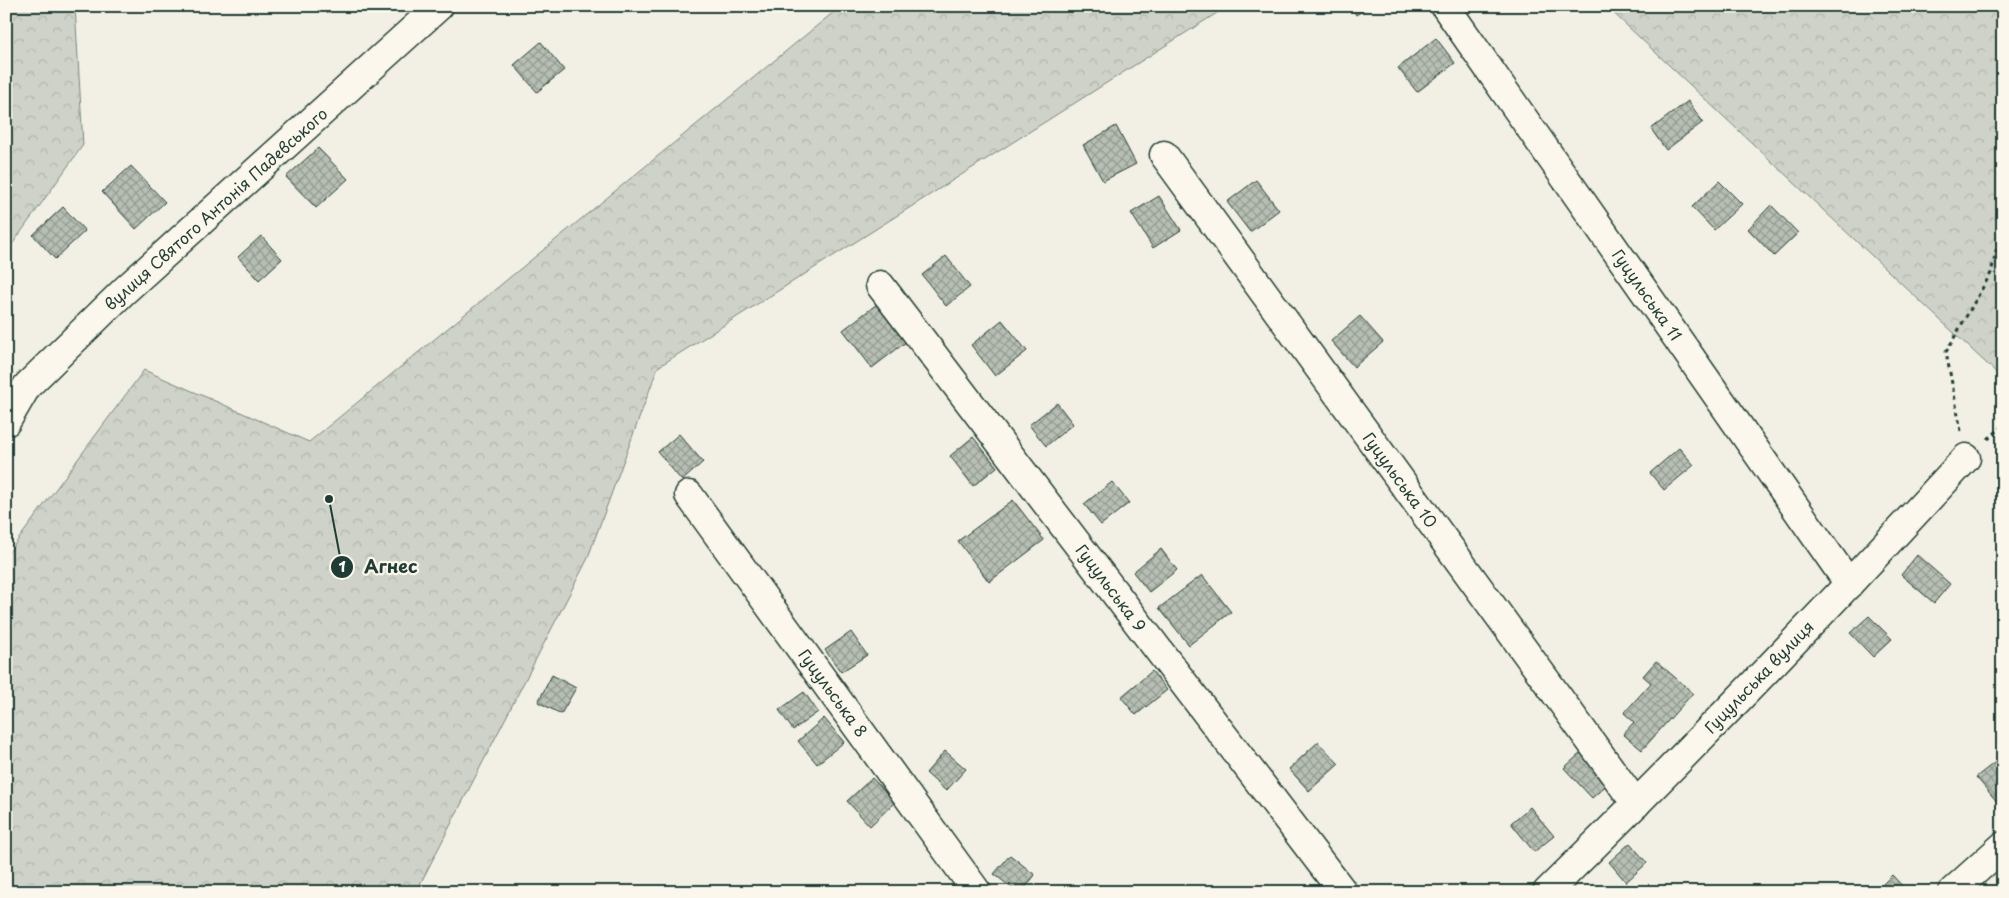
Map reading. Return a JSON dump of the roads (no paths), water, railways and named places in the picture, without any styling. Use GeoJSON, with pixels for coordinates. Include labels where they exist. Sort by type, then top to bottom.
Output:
{"type":"FeatureCollection","features":[{"type":"Feature","properties":{"kind":"street","name":"вулиця Святого Антонія Падевського"},"geometry":{"type":"LineString","coordinates":[[6,422],[27,386],[124,291],[440,6]]}},
{"type":"Feature","properties":{"kind":"street","name":"Гуцульська 11"},"geometry":{"type":"LineString","coordinates":[[1445,6],[1849,584]]}},
{"type":"Feature","properties":{"kind":"street","name":"Гуцульська 10"},"geometry":{"type":"LineString","coordinates":[[1164,155],[1636,804]]}},
{"type":"Feature","properties":{"kind":"street","name":"Гуцульська 9"},"geometry":{"type":"LineString","coordinates":[[880,285],[1343,892]]}},
{"type":"Feature","properties":{"kind":"street","name":"Гуцульська вулиця"},"geometry":{"type":"LineString","coordinates":[[1547,892],[1636,804],[1849,584],[1966,458]]}},
{"type":"Feature","properties":{"kind":"street","name":"Гуцульська 8"},"geometry":{"type":"LineString","coordinates":[[689,495],[977,892]]}},
{"type":"Feature","properties":{"kind":"street"},"geometry":{"type":"LineString","coordinates":[[1952,892],[2003,846]]}},
{"type":"Feature","properties":{"kind":"place","name":"Агнес"},"geometry":{"type":"Point","coordinates":[329,499]}}]}
